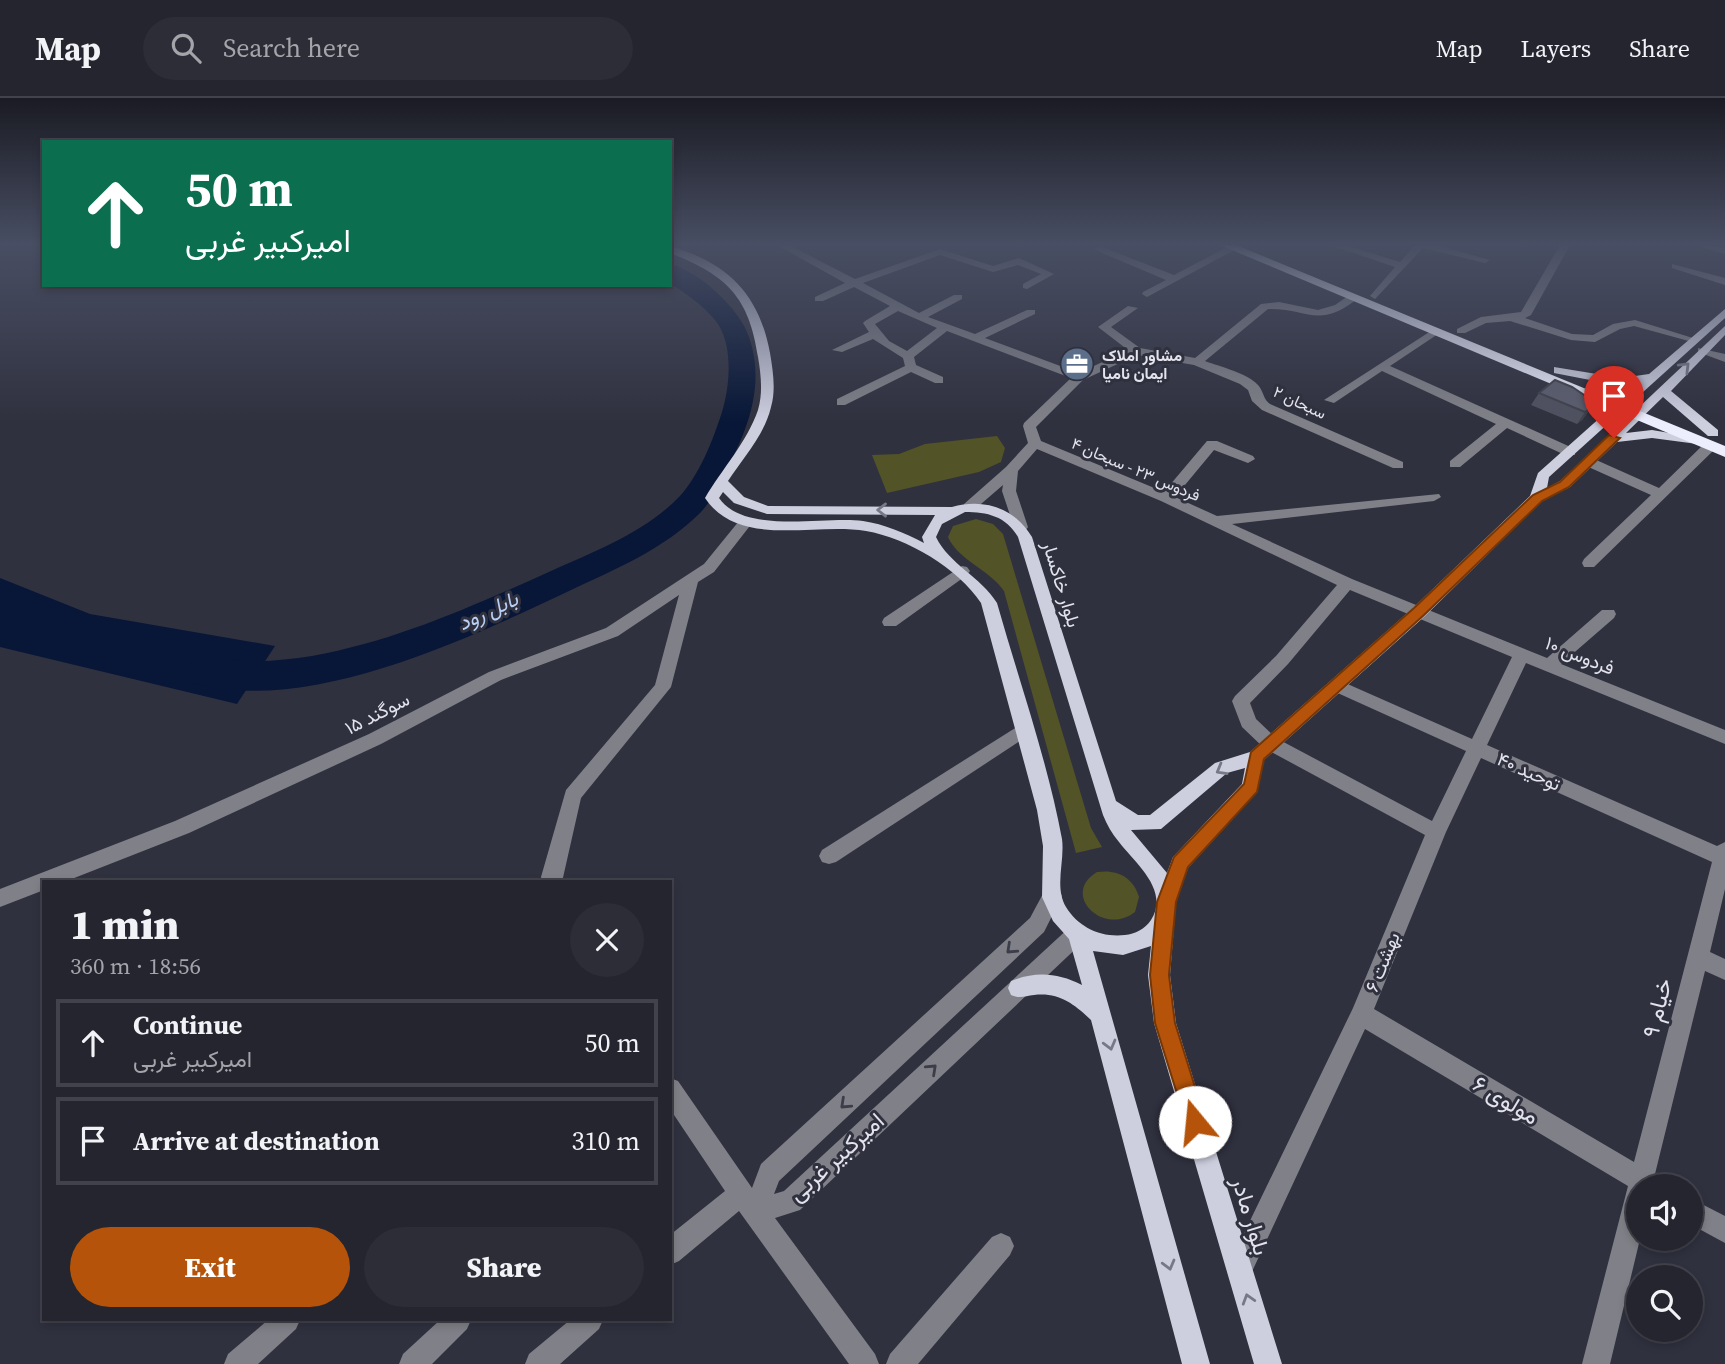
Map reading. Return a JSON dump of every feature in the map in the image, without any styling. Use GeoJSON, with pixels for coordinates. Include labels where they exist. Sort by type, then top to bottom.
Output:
{"type":"FeatureCollection","features":[{"type":"Feature","properties":{"kind":"highway"},"geometry":{"type":"LineString","coordinates":[[1367,304],[1434,332],[1553,374]]}},
{"type":"Feature","properties":{"kind":"highway"},"geometry":{"type":"LineString","coordinates":[[1395,304],[1715,442]]}},
{"type":"Feature","properties":{"kind":"main road"},"geometry":{"type":"LineString","coordinates":[[747,304],[764,354],[769,386],[765,409],[712,498],[715,506],[744,524],[861,526],[888,532],[939,556],[962,571],[989,603],[1052,838],[1052,888],[1062,918],[1078,933],[1101,944],[1119,946],[1139,943],[1154,933],[1165,910],[1180,863],[1251,787],[1263,750]]}},
{"type":"Feature","properties":{"kind":"main road"},"geometry":{"type":"LineString","coordinates":[[1537,498],[1543,476],[1725,312]]}},
{"type":"Feature","properties":{"kind":"main road"},"geometry":{"type":"LineString","coordinates":[[1109,806],[1135,823],[1146,826],[1154,823],[1221,768],[1263,750],[1419,612],[1537,498],[1565,484],[1725,329]]}},
{"type":"Feature","properties":{"kind":"main road"},"geometry":{"type":"LineString","coordinates":[[1553,374],[1621,382],[1651,377]]}},
{"type":"Feature","properties":{"kind":"main road"},"geometry":{"type":"LineString","coordinates":[[1553,374],[1583,401],[1596,420],[1595,429]]}},
{"type":"Feature","properties":{"kind":"main road"},"geometry":{"type":"LineString","coordinates":[[1667,385],[1665,391],[1668,396],[1715,442]]}},
{"type":"Feature","properties":{"kind":"main road"},"geometry":{"type":"LineString","coordinates":[[1614,438],[1652,434],[1715,442]]}},
{"type":"Feature","properties":{"kind":"main road","name":"بلوار خاکسار"},"geometry":{"type":"LineString","coordinates":[[721,482],[739,500],[767,510],[950,511],[969,507],[997,511],[1021,527],[1109,806],[1116,824],[1162,885],[1165,910]]}},
{"type":"Feature","properties":{"kind":"main road"},"geometry":{"type":"LineString","coordinates":[[939,556],[929,537],[931,527],[950,511]]}},
{"type":"Feature","properties":{"kind":"main road","name":"بلوار مادر"},"geometry":{"type":"LineString","coordinates":[[1165,910],[1159,975],[1165,1023],[1268,1364]]}},
{"type":"Feature","properties":{"kind":"main road"},"geometry":{"type":"LineString","coordinates":[[1078,933],[1194,1363]]}},
{"type":"Feature","properties":{"kind":"main road"},"geometry":{"type":"LineString","coordinates":[[1020,988],[1043,982],[1054,983],[1080,996],[1102,1016]]}},
{"type":"Feature","properties":{"kind":"street"},"geometry":{"type":"LineString","coordinates":[[894,304],[974,339],[1079,377]]}},
{"type":"Feature","properties":{"kind":"street"},"geometry":{"type":"LineString","coordinates":[[919,317],[944,304]]}},
{"type":"Feature","properties":{"kind":"street"},"geometry":{"type":"LineString","coordinates":[[1132,308],[1104,327],[1136,351],[1196,362],[1265,306],[1277,305],[1324,316],[1345,304]]}},
{"type":"Feature","properties":{"kind":"street"},"geometry":{"type":"LineString","coordinates":[[1512,318],[1525,314],[1531,304]]}},
{"type":"Feature","properties":{"kind":"street"},"geometry":{"type":"LineString","coordinates":[[898,306],[869,323],[874,334],[887,347],[939,380]]}},
{"type":"Feature","properties":{"kind":"street"},"geometry":{"type":"LineString","coordinates":[[974,339],[1031,312]]}},
{"type":"Feature","properties":{"kind":"street"},"geometry":{"type":"LineString","coordinates":[[1461,331],[1474,321],[1489,316],[1512,318],[1571,337],[1595,339],[1618,326],[1635,323],[1692,341]]}},
{"type":"Feature","properties":{"kind":"street"},"geometry":{"type":"LineString","coordinates":[[841,402],[909,361],[945,327]]}},
{"type":"Feature","properties":{"kind":"street"},"geometry":{"type":"LineString","coordinates":[[1330,400],[1434,332]]}},
{"type":"Feature","properties":{"kind":"street"},"geometry":{"type":"LineString","coordinates":[[838,350],[874,334]]}},
{"type":"Feature","properties":{"kind":"street"},"geometry":{"type":"LineString","coordinates":[[1702,350],[1725,358]]}},
{"type":"Feature","properties":{"kind":"street"},"geometry":{"type":"LineString","coordinates":[[969,507],[1012,470],[1035,443],[1029,426],[1079,377],[1136,351]]}},
{"type":"Feature","properties":{"kind":"street","name":"سبحان ۲"},"geometry":{"type":"LineString","coordinates":[[1196,362],[1250,384],[1258,401],[1266,407],[1398,465]]}},
{"type":"Feature","properties":{"kind":"street"},"geometry":{"type":"LineString","coordinates":[[1382,367],[1570,452]]}},
{"type":"Feature","properties":{"kind":"street"},"geometry":{"type":"LineString","coordinates":[[1455,464],[1505,423]]}},
{"type":"Feature","properties":{"kind":"street"},"geometry":{"type":"LineString","coordinates":[[1589,563],[1715,442]]}},
{"type":"Feature","properties":{"kind":"street","name":"فردوس ۲۳ - سبحان ۴"},"geometry":{"type":"LineString","coordinates":[[1035,443],[1053,453],[1166,498],[1348,583],[1419,612]]}},
{"type":"Feature","properties":{"kind":"street"},"geometry":{"type":"LineString","coordinates":[[1166,498],[1212,444],[1248,459]]}},
{"type":"Feature","properties":{"kind":"street"},"geometry":{"type":"LineString","coordinates":[[1589,462],[1661,494]]}},
{"type":"Feature","properties":{"kind":"street"},"geometry":{"type":"LineString","coordinates":[[1012,470],[1009,491],[1021,527]]}},
{"type":"Feature","properties":{"kind":"street"},"geometry":{"type":"LineString","coordinates":[[1214,521],[1434,497]]}},
{"type":"Feature","properties":{"kind":"street","name":"سوگند ۱۵"},"geometry":{"type":"LineString","coordinates":[[46,880],[182,827],[375,739],[495,676],[612,632],[709,568],[744,524]]}},
{"type":"Feature","properties":{"kind":"street"},"geometry":{"type":"LineString","coordinates":[[890,622],[962,571]]}},
{"type":"Feature","properties":{"kind":"street"},"geometry":{"type":"LineString","coordinates":[[552,880],[573,795],[663,687],[691,580]]}},
{"type":"Feature","properties":{"kind":"street"},"geometry":{"type":"LineString","coordinates":[[1348,583],[1282,660],[1241,701],[1248,722],[1263,750],[1436,832]]}},
{"type":"Feature","properties":{"kind":"street","name":"فردوس ۱۰"},"geometry":{"type":"LineString","coordinates":[[1419,612],[1725,737]]}},
{"type":"Feature","properties":{"kind":"street"},"geometry":{"type":"LineString","coordinates":[[1549,665],[1608,614]]}},
{"type":"Feature","properties":{"kind":"street","name":"بهشت ۶"},"geometry":{"type":"LineString","coordinates":[[1240,1269],[1361,1014],[1436,832],[1522,654]]}},
{"type":"Feature","properties":{"kind":"street","name":"توحید ۴۰"},"geometry":{"type":"LineString","coordinates":[[1337,686],[1723,853]]}},
{"type":"Feature","properties":{"kind":"street"},"geometry":{"type":"LineString","coordinates":[[829,856],[1023,730]]}},
{"type":"Feature","properties":{"kind":"street","name":"خیام ۹"},"geometry":{"type":"LineString","coordinates":[[1646,1174],[1723,853]]}},
{"type":"Feature","properties":{"kind":"street","name":"سوگند ۱۵"},"geometry":{"type":"LineString","coordinates":[[0,898],[42,882]]}},
{"type":"Feature","properties":{"kind":"street","name":"امیرکبیر غربی"},"geometry":{"type":"LineString","coordinates":[[748,1203],[770,1173],[1037,925],[1052,888]]}},
{"type":"Feature","properties":{"kind":"street","name":"امیرکبیر غربی"},"geometry":{"type":"LineString","coordinates":[[748,1203],[791,1201],[1078,933]]}},
{"type":"Feature","properties":{"kind":"street"},"geometry":{"type":"LineString","coordinates":[[1697,956],[1725,970]]}},
{"type":"Feature","properties":{"kind":"street","name":"مولوی ۶"},"geometry":{"type":"LineString","coordinates":[[1361,1014],[1626,1177]]}},
{"type":"Feature","properties":{"kind":"street"},"geometry":{"type":"LineString","coordinates":[[672,1092],[748,1203],[865,1364]]}},
{"type":"Feature","properties":{"kind":"street"},"geometry":{"type":"LineString","coordinates":[[672,1251],[748,1203]]}},
{"type":"Feature","properties":{"kind":"street"},"geometry":{"type":"LineString","coordinates":[[1703,1217],[1725,1230]]}},
{"type":"Feature","properties":{"kind":"street"},"geometry":{"type":"LineString","coordinates":[[900,1364],[1001,1246]]}},
{"type":"Feature","properties":{"kind":"street","name":"خیام ۹"},"geometry":{"type":"LineString","coordinates":[[1596,1364],[1626,1251]]}},
{"type":"Feature","properties":{"kind":"street"},"geometry":{"type":"LineString","coordinates":[[238,1364],[286,1321]]}},
{"type":"Feature","properties":{"kind":"street"},"geometry":{"type":"LineString","coordinates":[[413,1364],[457,1321]]}},
{"type":"Feature","properties":{"kind":"street"},"geometry":{"type":"LineString","coordinates":[[539,1364],[589,1321]]}},
{"type":"Feature","properties":{"kind":"shaded area"},"geometry":{"type":"Polygon","coordinates":[[[997,436],[1005,448],[1001,462],[979,472],[887,493],[872,455],[899,454],[925,444],[997,436]]]}},
{"type":"Feature","properties":{"kind":"shaded area"},"geometry":{"type":"Polygon","coordinates":[[[976,519],[993,524],[1003,534],[1091,828],[1102,847],[1076,853],[1004,591],[991,577],[966,559],[948,537],[953,526],[976,519]]]}},
{"type":"Feature","properties":{"kind":"shaded area"},"geometry":{"type":"Polygon","coordinates":[[[1097,872],[1117,873],[1133,884],[1139,897],[1135,912],[1123,918],[1110,919],[1090,910],[1084,901],[1083,891],[1087,881],[1097,872]]]}},
{"type":"Feature","properties":{"kind":"water"},"geometry":{"type":"Polygon","coordinates":[[[0,578],[90,614],[275,646],[237,704],[0,647],[0,578]]]}},
{"type":"Feature","properties":{"kind":"building"},"geometry":{"type":"Polygon","coordinates":[[[1555,380],[1587,397],[1591,408],[1585,412],[1539,393],[1555,380]]]}},
{"type":"Feature","properties":{"kind":"waterway","name":"بابل رود"},"geometry":{"type":"LineString","coordinates":[[204,672],[250,675],[295,673],[341,665],[387,652],[475,620],[625,550],[657,531],[694,500],[724,447],[738,408],[742,367],[739,347],[729,319],[714,304]]}},
{"type":"Feature","properties":{"kind":"place","name":"مشاور املاک ایمان نامیا"},"geometry":{"type":"Point","coordinates":[1077,364]}},
{"type":"Feature","properties":{"kind":"route"},"geometry":{"type":"LineString","coordinates":[[1195,1122],[1165,1023],[1159,975],[1166,902],[1180,863],[1251,787],[1256,757],[1270,743],[1419,612],[1537,498],[1565,484],[1614,438]]}}]}
